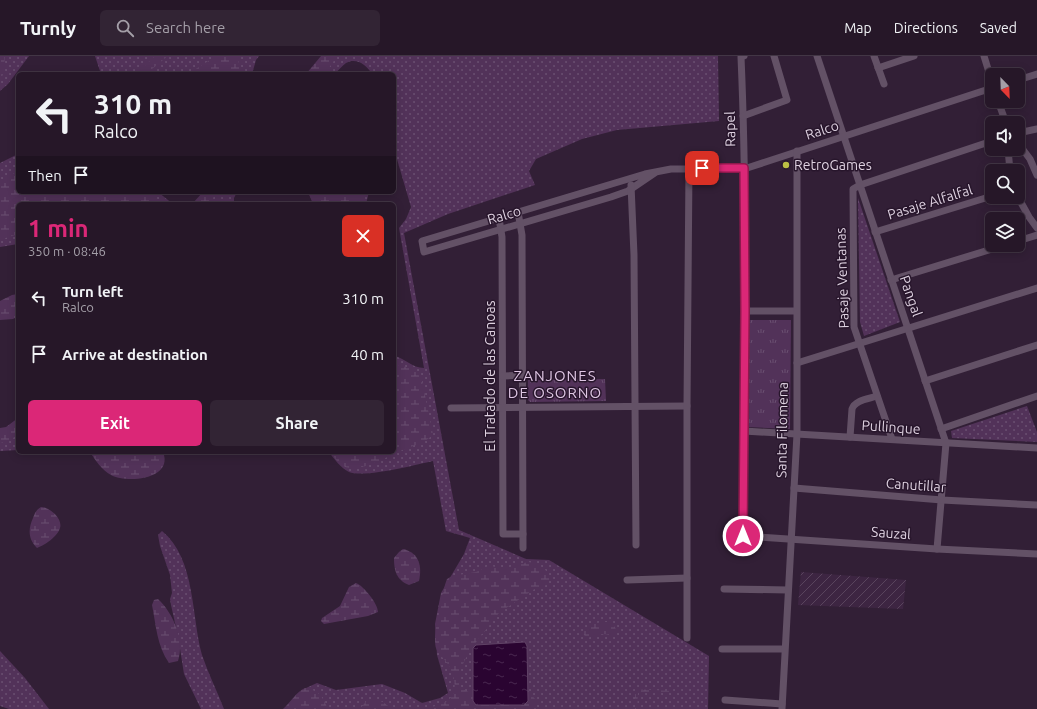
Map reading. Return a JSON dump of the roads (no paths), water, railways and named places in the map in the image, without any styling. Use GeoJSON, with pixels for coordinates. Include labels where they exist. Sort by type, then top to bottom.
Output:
{"type":"FeatureCollection","features":[{"type":"Feature","properties":{"kind":"street","name":"Rapel"},"geometry":{"type":"LineString","coordinates":[[742,56],[745,311],[743,536]]}},
{"type":"Feature","properties":{"kind":"street"},"geometry":{"type":"LineString","coordinates":[[743,116],[787,100],[774,56]]}},
{"type":"Feature","properties":{"kind":"street","name":"Pangal"},"geometry":{"type":"LineString","coordinates":[[817,56],[946,443],[937,549]]}},
{"type":"Feature","properties":{"kind":"street"},"geometry":{"type":"LineString","coordinates":[[874,56],[884,84]]}},
{"type":"Feature","properties":{"kind":"street"},"geometry":{"type":"LineString","coordinates":[[878,68],[914,56]]}},
{"type":"Feature","properties":{"kind":"street"},"geometry":{"type":"LineString","coordinates":[[984,56],[988,68]]}},
{"type":"Feature","properties":{"kind":"street"},"geometry":{"type":"LineString","coordinates":[[1025,78],[1037,74]]}},
{"type":"Feature","properties":{"kind":"street","name":"Ralco"},"geometry":{"type":"LineString","coordinates":[[656,172],[632,188],[611,197],[424,252],[422,241],[630,179],[656,172],[665,170],[689,168],[744,168],[985,90]]}},
{"type":"Feature","properties":{"kind":"street"},"geometry":{"type":"LineString","coordinates":[[1025,132],[1037,129]]}},
{"type":"Feature","properties":{"kind":"street"},"geometry":{"type":"LineString","coordinates":[[860,185],[985,143]]}},
{"type":"Feature","properties":{"kind":"street","name":"Santa Filomena"},"geometry":{"type":"LineString","coordinates":[[782,706],[797,434],[797,151]]}},
{"type":"Feature","properties":{"kind":"street"},"geometry":{"type":"LineString","coordinates":[[1025,152],[1030,159],[1037,175]]}},
{"type":"Feature","properties":{"kind":"street"},"geometry":{"type":"LineString","coordinates":[[687,638],[689,168]]}},
{"type":"Feature","properties":{"kind":"street"},"geometry":{"type":"LineString","coordinates":[[630,179],[632,188],[634,255],[636,544]]}},
{"type":"Feature","properties":{"kind":"street","name":"Pasaje Ventanas"},"geometry":{"type":"LineString","coordinates":[[860,185],[854,189],[854,327],[892,440]]}},
{"type":"Feature","properties":{"kind":"street","name":"Pasaje Alfalfal"},"geometry":{"type":"LineString","coordinates":[[876,232],[985,198]]}},
{"type":"Feature","properties":{"kind":"street"},"geometry":{"type":"LineString","coordinates":[[1022,204],[1037,228]]}},
{"type":"Feature","properties":{"kind":"street"},"geometry":{"type":"LineString","coordinates":[[518,212],[521,224],[523,548]]}},
{"type":"Feature","properties":{"kind":"street","name":"El Tratado de las Canoas"},"geometry":{"type":"LineString","coordinates":[[500,218],[502,229],[503,534],[523,534]]}},
{"type":"Feature","properties":{"kind":"street"},"geometry":{"type":"LineString","coordinates":[[1025,239],[1037,235]]}},
{"type":"Feature","properties":{"kind":"street"},"geometry":{"type":"LineString","coordinates":[[891,280],[985,251]]}},
{"type":"Feature","properties":{"kind":"street"},"geometry":{"type":"LineString","coordinates":[[797,363],[1037,288]]}},
{"type":"Feature","properties":{"kind":"street"},"geometry":{"type":"LineString","coordinates":[[745,311],[796,311]]}},
{"type":"Feature","properties":{"kind":"street"},"geometry":{"type":"LineString","coordinates":[[925,381],[1037,345]]}},
{"type":"Feature","properties":{"kind":"street"},"geometry":{"type":"LineString","coordinates":[[503,376],[522,375]]}},
{"type":"Feature","properties":{"kind":"street"},"geometry":{"type":"LineString","coordinates":[[850,437],[853,405],[856,402],[877,396]]}},
{"type":"Feature","properties":{"kind":"street"},"geometry":{"type":"LineString","coordinates":[[941,429],[1037,396]]}},
{"type":"Feature","properties":{"kind":"street"},"geometry":{"type":"LineString","coordinates":[[451,408],[687,406]]}},
{"type":"Feature","properties":{"kind":"street","name":"Pullinque"},"geometry":{"type":"LineString","coordinates":[[744,431],[1037,448]]}},
{"type":"Feature","properties":{"kind":"street","name":"Canutillar"},"geometry":{"type":"LineString","coordinates":[[794,488],[942,500],[1037,505]]}},
{"type":"Feature","properties":{"kind":"street","name":"Sauzal"},"geometry":{"type":"LineString","coordinates":[[743,536],[1037,554]]}},
{"type":"Feature","properties":{"kind":"street"},"geometry":{"type":"LineString","coordinates":[[627,580],[687,578]]}},
{"type":"Feature","properties":{"kind":"street"},"geometry":{"type":"LineString","coordinates":[[724,589],[788,590]]}},
{"type":"Feature","properties":{"kind":"street"},"geometry":{"type":"LineString","coordinates":[[722,649],[784,649]]}},
{"type":"Feature","properties":{"kind":"street"},"geometry":{"type":"LineString","coordinates":[[726,700],[782,706]]}},
{"type":"Feature","properties":{"kind":"water"},"geometry":{"type":"Polygon","coordinates":[[[525,642],[527,646],[528,701],[524,705],[476,705],[473,701],[473,648],[476,645],[525,642]]]}},
{"type":"Feature","properties":{"kind":"place","name":"RetroGames"},"geometry":{"type":"Point","coordinates":[786,165]}},
{"type":"Feature","properties":{"kind":"district","name":"ZANJONES DE OSORNO"},"geometry":{"type":"Point","coordinates":[555,384]}}]}
